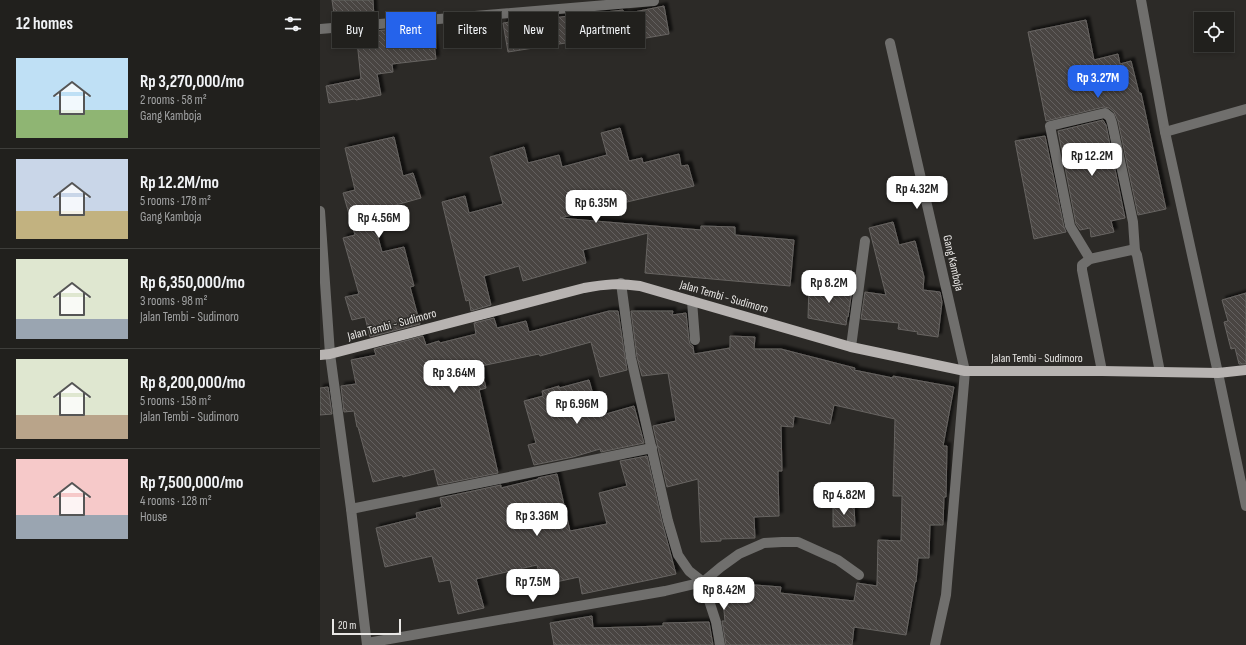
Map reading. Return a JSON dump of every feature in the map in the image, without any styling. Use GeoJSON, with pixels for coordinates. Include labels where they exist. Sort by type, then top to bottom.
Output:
{"type":"FeatureCollection","features":[{"type":"Feature","properties":{"kind":"main road","name":"Jalan Tembi - Sudimoro"},"geometry":{"type":"LineString","coordinates":[[325,355],[584,288],[604,284],[621,283],[640,286],[851,347],[965,371],[1218,373],[1246,370]]}},
{"type":"Feature","properties":{"kind":"street"},"geometry":{"type":"LineString","coordinates":[[1141,0],[1165,132],[1246,506]]}},
{"type":"Feature","properties":{"kind":"street"},"geometry":{"type":"LineString","coordinates":[[320,29],[654,1]]}},
{"type":"Feature","properties":{"kind":"street","name":"Gang Kamboja"},"geometry":{"type":"LineString","coordinates":[[890,43],[965,371],[946,595],[935,645]]}},
{"type":"Feature","properties":{"kind":"street"},"geometry":{"type":"LineString","coordinates":[[1165,132],[1246,109]]}},
{"type":"Feature","properties":{"kind":"street"},"geometry":{"type":"LineString","coordinates":[[1090,259],[1070,226],[1050,126],[1105,113],[1110,118],[1112,123],[1133,222],[1135,251],[1137,254],[1160,372]]}},
{"type":"Feature","properties":{"kind":"street"},"geometry":{"type":"LineString","coordinates":[[320,211],[325,355],[351,509],[367,644],[665,591],[703,582],[739,554],[764,543],[798,542],[838,560],[859,575]]}},
{"type":"Feature","properties":{"kind":"street"},"geometry":{"type":"LineString","coordinates":[[851,347],[865,241]]}},
{"type":"Feature","properties":{"kind":"street"},"geometry":{"type":"LineString","coordinates":[[1102,371],[1082,265],[1090,259],[1131,250],[1135,251]]}},
{"type":"Feature","properties":{"kind":"street"},"geometry":{"type":"LineString","coordinates":[[621,283],[631,358],[668,521],[678,556],[689,571],[703,582],[716,622],[720,645]]}},
{"type":"Feature","properties":{"kind":"street"},"geometry":{"type":"LineString","coordinates":[[692,301],[695,340]]}},
{"type":"Feature","properties":{"kind":"street"},"geometry":{"type":"LineString","coordinates":[[351,509],[652,448]]}},
{"type":"Feature","properties":{"kind":"building"},"geometry":{"type":"Polygon","coordinates":[[[332,0],[373,0],[374,12],[334,12],[332,0]]]}},
{"type":"Feature","properties":{"kind":"building"},"geometry":{"type":"Polygon","coordinates":[[[664,6],[669,34],[645,38],[645,12],[634,12],[664,6]]]}},
{"type":"Feature","properties":{"kind":"building"},"geometry":{"type":"Polygon","coordinates":[[[623,10],[624,12],[606,12],[623,10]]]}},
{"type":"Feature","properties":{"kind":"building"},"geometry":{"type":"Polygon","coordinates":[[[566,16],[566,43],[558,44],[558,17],[566,16]]]}},
{"type":"Feature","properties":{"kind":"building"},"geometry":{"type":"Polygon","coordinates":[[[1086,20],[1094,60],[1118,54],[1120,64],[1131,61],[1139,93],[1141,93],[1166,209],[1138,215],[1118,121],[1114,112],[1109,108],[1104,107],[1046,121],[1028,32],[1086,20]]]}},
{"type":"Feature","properties":{"kind":"building"},"geometry":{"type":"Polygon","coordinates":[[[509,22],[509,48],[534,48],[508,52],[503,23],[509,22]]]}},
{"type":"Feature","properties":{"kind":"building"},"geometry":{"type":"Polygon","coordinates":[[[386,30],[386,48],[435,48],[436,59],[392,64],[393,72],[377,74],[381,95],[329,103],[326,86],[361,79],[358,48],[378,48],[378,31],[386,30]]]}},
{"type":"Feature","properties":{"kind":"building"},"geometry":{"type":"Polygon","coordinates":[[[1103,120],[1106,125],[1125,218],[1111,221],[1114,232],[1091,237],[1090,228],[1080,230],[1076,224],[1058,131],[1103,120]]]}},
{"type":"Feature","properties":{"kind":"building"},"geometry":{"type":"Polygon","coordinates":[[[620,128],[629,161],[642,158],[643,163],[679,154],[681,166],[688,165],[694,186],[560,218],[701,230],[701,226],[735,227],[735,235],[794,240],[790,286],[645,273],[648,233],[583,250],[586,263],[523,281],[519,266],[484,276],[491,305],[471,311],[469,300],[466,301],[442,202],[465,196],[469,213],[503,204],[490,157],[524,147],[528,163],[559,155],[562,167],[607,155],[601,133],[620,128]]]}},
{"type":"Feature","properties":{"kind":"building"},"geometry":{"type":"Polygon","coordinates":[[[1045,136],[1066,232],[1034,239],[1015,141],[1045,136]]]}},
{"type":"Feature","properties":{"kind":"building"},"geometry":{"type":"Polygon","coordinates":[[[394,137],[403,176],[413,173],[421,198],[371,212],[382,252],[404,247],[414,286],[410,287],[420,324],[370,337],[365,317],[352,320],[345,297],[359,294],[343,238],[355,235],[343,193],[355,190],[345,148],[394,137]]]}},
{"type":"Feature","properties":{"kind":"building"},"geometry":{"type":"Polygon","coordinates":[[[893,222],[899,245],[915,241],[924,277],[923,290],[940,292],[942,302],[938,337],[898,329],[899,323],[861,319],[865,292],[886,295],[869,228],[893,222]]]}},
{"type":"Feature","properties":{"kind":"building"},"geometry":{"type":"Polygon","coordinates":[[[809,284],[852,290],[846,325],[808,318],[809,284]]]}},
{"type":"Feature","properties":{"kind":"building"},"geometry":{"type":"Polygon","coordinates":[[[1246,293],[1246,364],[1239,364],[1235,348],[1231,349],[1224,322],[1228,321],[1222,300],[1246,293]]]}},
{"type":"Feature","properties":{"kind":"building"},"geometry":{"type":"Polygon","coordinates":[[[609,311],[618,311],[627,370],[600,377],[591,342],[540,356],[539,354],[481,366],[486,388],[479,390],[498,473],[438,485],[434,469],[403,477],[402,475],[373,482],[357,427],[354,411],[344,412],[341,386],[356,384],[351,360],[376,355],[374,349],[423,336],[426,345],[476,334],[474,323],[494,318],[497,328],[526,321],[529,332],[609,311]]]}},
{"type":"Feature","properties":{"kind":"building"},"geometry":{"type":"Polygon","coordinates":[[[631,311],[673,311],[672,315],[686,313],[689,340],[690,344],[693,346],[694,354],[730,348],[730,336],[755,337],[754,349],[781,349],[855,368],[854,370],[893,378],[893,376],[954,387],[943,446],[947,446],[946,497],[944,497],[943,525],[930,525],[929,558],[918,558],[916,582],[906,635],[854,627],[852,645],[726,645],[722,621],[725,621],[722,592],[734,591],[734,586],[755,585],[781,587],[780,593],[854,601],[857,583],[877,586],[878,540],[901,541],[902,496],[893,496],[895,419],[834,405],[830,424],[794,416],[793,427],[781,426],[782,471],[778,471],[779,516],[754,517],[755,538],[721,539],[721,541],[701,542],[698,479],[667,487],[653,426],[676,421],[668,373],[642,376],[637,357],[631,311]]]}},
{"type":"Feature","properties":{"kind":"building"},"geometry":{"type":"Polygon","coordinates":[[[589,380],[599,416],[634,406],[644,443],[601,452],[600,449],[573,457],[534,465],[528,445],[536,443],[524,401],[543,396],[542,391],[589,380]]]}},
{"type":"Feature","properties":{"kind":"building"},"geometry":{"type":"Polygon","coordinates":[[[328,387],[332,414],[320,415],[320,388],[328,387]]]}},
{"type":"Feature","properties":{"kind":"building"},"geometry":{"type":"Polygon","coordinates":[[[647,456],[676,574],[582,594],[579,577],[542,585],[537,565],[476,579],[484,608],[458,614],[450,580],[439,582],[432,556],[385,567],[376,528],[417,518],[416,513],[442,507],[440,498],[501,485],[501,488],[557,474],[570,531],[607,524],[599,493],[627,486],[620,461],[647,456]]]}},
{"type":"Feature","properties":{"kind":"building"},"geometry":{"type":"Polygon","coordinates":[[[833,505],[854,505],[855,526],[833,527],[833,505]]]}},
{"type":"Feature","properties":{"kind":"building"},"geometry":{"type":"Polygon","coordinates":[[[592,616],[593,628],[663,626],[663,623],[709,622],[713,645],[554,645],[550,623],[592,616]]]}}]}
